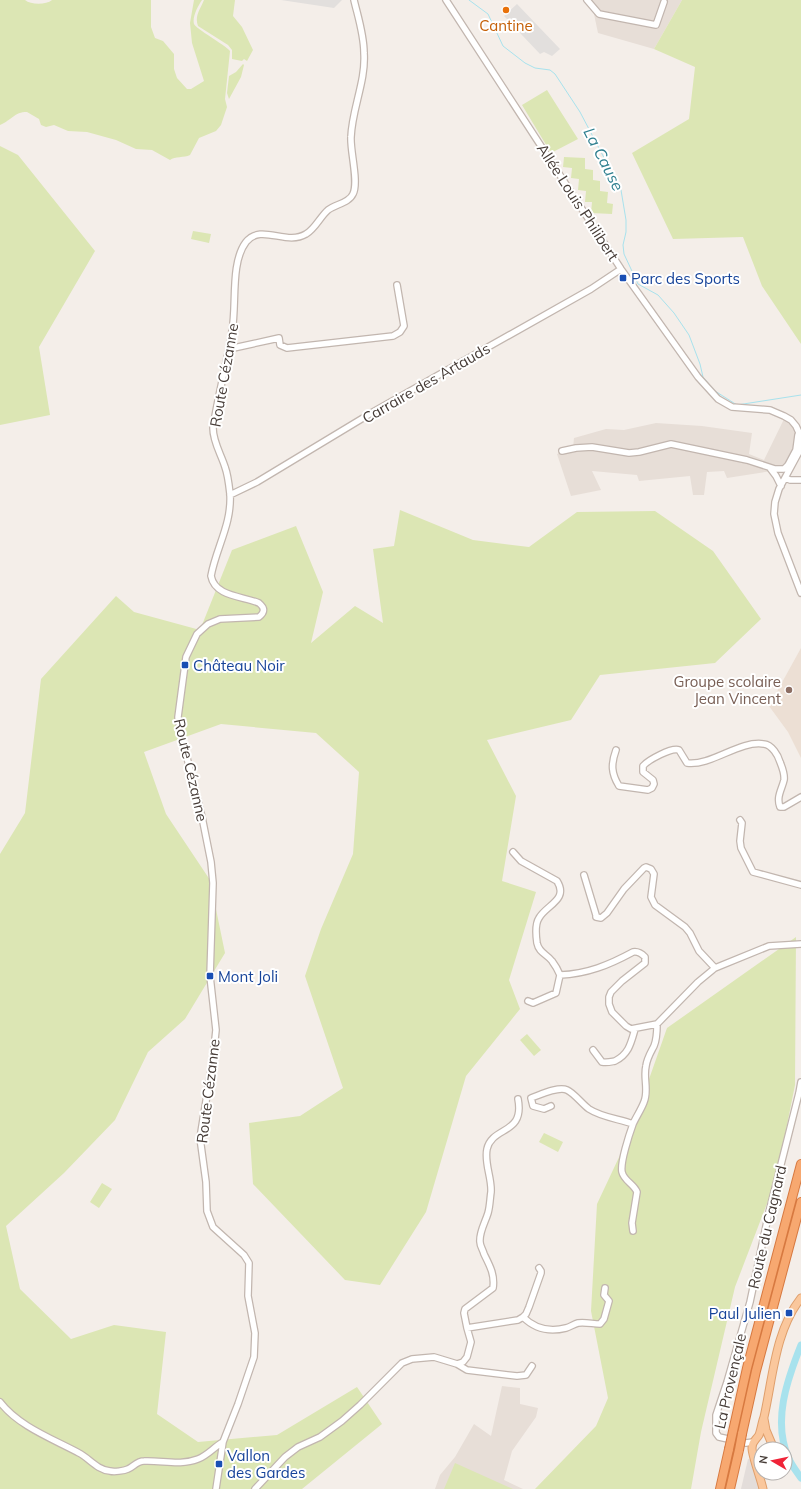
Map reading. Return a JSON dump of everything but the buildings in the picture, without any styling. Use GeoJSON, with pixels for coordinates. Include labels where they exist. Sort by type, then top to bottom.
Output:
{"type":"FeatureCollection","features":[{"type":"Feature","properties":{"kind":"highway","name":"La Provençale"},"geometry":{"type":"LineString","coordinates":[[720,1489],[747,1368],[801,1164]]}},
{"type":"Feature","properties":{"kind":"highway","name":"La Provençale"},"geometry":{"type":"LineString","coordinates":[[730,1489],[756,1371],[801,1202]]}},
{"type":"Feature","properties":{"kind":"main road"},"geometry":{"type":"LineString","coordinates":[[751,1443],[759,1435],[781,1338],[790,1315],[801,1298]]}},
{"type":"Feature","properties":{"kind":"main road"},"geometry":{"type":"LineString","coordinates":[[764,1417],[764,1424],[770,1439]]}},
{"type":"Feature","properties":{"kind":"main road"},"geometry":{"type":"LineString","coordinates":[[751,1443],[765,1437],[770,1439]]}},
{"type":"Feature","properties":{"kind":"main road"},"geometry":{"type":"LineString","coordinates":[[751,1443],[753,1448]]}},
{"type":"Feature","properties":{"kind":"street","name":"Route Cézanne"},"geometry":{"type":"LineString","coordinates":[[216,1489],[223,1442],[254,1358],[255,1333],[248,1296],[249,1263],[244,1255],[214,1227],[207,1211],[206,1182],[200,1138],[216,1030],[210,976],[213,883],[211,862],[202,817],[178,717],[186,657],[197,634],[202,628],[213,621],[227,618],[259,617],[264,610],[260,603],[223,592],[212,582],[212,570],[229,519],[230,495],[227,473],[216,444],[213,428],[233,322],[236,272],[242,250],[250,238],[259,234],[287,238],[305,235],[329,210],[348,200],[354,193],[355,183],[351,136],[364,57],[363,44],[354,0]]}},
{"type":"Feature","properties":{"kind":"street","name":"Allée Louis Philibert"},"geometry":{"type":"LineString","coordinates":[[446,0],[621,269],[698,377],[718,399],[732,407],[770,410],[791,420],[798,432]]}},
{"type":"Feature","properties":{"kind":"street"},"geometry":{"type":"LineString","coordinates":[[587,0],[598,14],[656,25],[664,2]]}},
{"type":"Feature","properties":{"kind":"street","name":"Carraire des Artauds"},"geometry":{"type":"LineString","coordinates":[[230,495],[257,482],[373,412],[590,289],[621,269]]}},
{"type":"Feature","properties":{"kind":"street"},"geometry":{"type":"LineString","coordinates":[[229,349],[278,338],[280,345],[287,348],[393,336],[400,332],[404,326],[397,285]]}},
{"type":"Feature","properties":{"kind":"street"},"geometry":{"type":"LineString","coordinates":[[562,451],[592,447],[629,453],[671,444],[747,460],[768,467],[780,469],[788,466],[796,450],[798,432]]}},
{"type":"Feature","properties":{"kind":"street"},"geometry":{"type":"LineString","coordinates":[[798,432],[800,437],[800,450],[781,486],[774,508],[776,527],[801,593]]}},
{"type":"Feature","properties":{"kind":"street"},"geometry":{"type":"LineString","coordinates":[[768,467],[776,476],[781,486]]}},
{"type":"Feature","properties":{"kind":"street"},"geometry":{"type":"LineString","coordinates":[[786,478],[790,480],[799,480]]}},
{"type":"Feature","properties":{"kind":"street"},"geometry":{"type":"LineString","coordinates":[[616,750],[611,769],[619,786],[648,790],[652,788],[654,784],[653,780],[643,772],[643,766],[647,762],[676,749],[679,750],[686,763],[692,764],[720,756],[742,747],[765,744],[772,748],[780,760],[784,779],[778,800],[780,807],[784,808],[801,797]]}},
{"type":"Feature","properties":{"kind":"street"},"geometry":{"type":"LineString","coordinates":[[740,820],[742,822],[740,841],[741,848],[753,872],[801,885]]}},
{"type":"Feature","properties":{"kind":"street"},"geometry":{"type":"LineString","coordinates":[[513,852],[521,861],[557,881],[560,886],[558,898],[549,909],[539,917],[536,933],[539,950],[553,962],[560,975],[556,993],[533,1003],[528,1001]]}},
{"type":"Feature","properties":{"kind":"street"},"geometry":{"type":"LineString","coordinates":[[584,875],[596,917],[601,918],[607,913],[624,889],[644,868],[651,869],[654,874],[651,897],[656,905],[685,927],[690,933],[699,951],[715,968]]}},
{"type":"Feature","properties":{"kind":"street"},"geometry":{"type":"LineString","coordinates":[[560,975],[588,972],[614,963],[633,952],[642,954],[645,957],[645,963],[622,981],[611,992],[609,997],[609,1004],[612,1012],[626,1026],[635,1029],[657,1024],[698,982],[715,968],[769,946],[801,944]]}},
{"type":"Feature","properties":{"kind":"street"},"geometry":{"type":"LineString","coordinates":[[633,1231],[632,1223],[637,1192],[624,1177],[622,1166],[633,1124],[644,1103],[647,1093],[645,1067],[657,1036],[657,1024]]}},
{"type":"Feature","properties":{"kind":"street"},"geometry":{"type":"LineString","coordinates":[[594,1050],[602,1062],[608,1063],[618,1059],[628,1051],[635,1029]]}},
{"type":"Feature","properties":{"kind":"street","name":"Route du Cagnard"},"geometry":{"type":"LineString","coordinates":[[751,1443],[719,1437],[716,1433],[716,1415],[750,1302],[767,1220],[801,1082]]}},
{"type":"Feature","properties":{"kind":"street"},"geometry":{"type":"LineString","coordinates":[[551,1106],[544,1109],[533,1106],[531,1098],[560,1089],[567,1090],[590,1109],[604,1116],[633,1124]]}},
{"type":"Feature","properties":{"kind":"street"},"geometry":{"type":"LineString","coordinates":[[457,1364],[463,1362],[467,1357],[471,1342],[464,1312],[465,1309],[493,1288],[494,1278],[492,1269],[480,1244],[480,1234],[488,1212],[491,1192],[486,1154],[487,1147],[493,1138],[513,1125],[518,1117],[518,1099]]}},
{"type":"Feature","properties":{"kind":"street"},"geometry":{"type":"LineString","coordinates":[[467,1328],[518,1320],[523,1317],[529,1307],[542,1271],[540,1268]]}},
{"type":"Feature","properties":{"kind":"street"},"geometry":{"type":"LineString","coordinates":[[523,1317],[532,1326],[541,1329],[566,1328],[584,1323],[600,1324],[604,1319],[610,1301],[604,1295],[605,1288]]}},
{"type":"Feature","properties":{"kind":"street"},"geometry":{"type":"LineString","coordinates":[[255,1489],[285,1457],[298,1447],[320,1437],[342,1421],[402,1363],[412,1359],[434,1357],[457,1364],[467,1370],[522,1376],[529,1372],[532,1366]]}},
{"type":"Feature","properties":{"kind":"street"},"geometry":{"type":"LineString","coordinates":[[0,1402],[17,1419],[50,1439],[80,1453],[97,1466],[109,1471],[127,1470],[134,1464],[142,1461],[188,1462],[209,1454],[223,1442]]}},
{"type":"Feature","properties":{"kind":"shaded area"},"geometry":{"type":"Polygon","coordinates":[[[281,0],[342,0],[334,8],[281,0]]]}},
{"type":"Feature","properties":{"kind":"shaded area"},"geometry":{"type":"Polygon","coordinates":[[[591,0],[682,0],[654,49],[598,33],[591,0]]]}},
{"type":"Feature","properties":{"kind":"shaded area"},"geometry":{"type":"Polygon","coordinates":[[[517,4],[560,49],[552,56],[544,52],[540,54],[504,16],[517,4]]]}},
{"type":"Feature","properties":{"kind":"shaded area"},"geometry":{"type":"Polygon","coordinates":[[[785,417],[798,432],[791,468],[727,478],[724,471],[707,472],[704,495],[693,495],[690,476],[639,481],[637,475],[592,471],[601,490],[571,496],[557,454],[573,448],[574,438],[606,429],[624,430],[656,423],[702,426],[752,433],[749,454],[764,460],[785,417]]]}},
{"type":"Feature","properties":{"kind":"shaded area","name":"Groupe scolaire Jean Vincent"},"geometry":{"type":"Polygon","coordinates":[[[801,648],[801,758],[788,732],[769,706],[801,648]]]}},
{"type":"Feature","properties":{"kind":"shaded area"},"geometry":{"type":"Polygon","coordinates":[[[502,1386],[520,1388],[520,1404],[538,1408],[536,1417],[512,1451],[504,1480],[523,1489],[435,1489],[440,1475],[455,1457],[474,1424],[491,1436],[502,1386]]]}},
{"type":"Feature","properties":{"kind":"shaded area"},"geometry":{"type":"Polygon","coordinates":[[[748,1459],[753,1460],[753,1481],[757,1481],[759,1489],[741,1489],[748,1459]]]}},
{"type":"Feature","properties":{"kind":"green space"},"geometry":{"type":"Polygon","coordinates":[[[0,0],[25,0],[38,4],[46,3],[52,0],[151,0],[151,27],[155,38],[163,41],[174,54],[174,69],[177,78],[187,89],[191,89],[204,81],[192,43],[190,23],[194,0],[202,0],[197,8],[194,24],[230,51],[225,99],[227,107],[221,125],[216,131],[199,138],[190,155],[170,160],[152,150],[136,149],[116,140],[87,132],[68,131],[54,125],[46,127],[41,125],[39,119],[27,112],[19,113],[0,125],[0,0]]]}},
{"type":"Feature","properties":{"kind":"green space"},"geometry":{"type":"Polygon","coordinates":[[[204,0],[235,0],[233,16],[242,27],[253,50],[247,61],[244,59],[242,61],[232,59],[232,50],[228,45],[198,26],[197,15],[204,0]]]}},
{"type":"Feature","properties":{"kind":"green space"},"geometry":{"type":"Polygon","coordinates":[[[682,0],[801,0],[801,344],[762,286],[743,237],[673,239],[632,153],[689,119],[695,67],[654,49],[682,0]]]}},
{"type":"Feature","properties":{"kind":"green space"},"geometry":{"type":"Polygon","coordinates":[[[243,64],[241,77],[229,99],[227,93],[229,76],[236,72],[243,64]]]}},
{"type":"Feature","properties":{"kind":"green space"},"geometry":{"type":"Polygon","coordinates":[[[547,90],[578,139],[551,153],[522,105],[547,90]]]}},
{"type":"Feature","properties":{"kind":"green space"},"geometry":{"type":"Polygon","coordinates":[[[0,146],[18,155],[95,251],[39,347],[50,415],[0,425],[0,146]]]}},
{"type":"Feature","properties":{"kind":"green space"},"geometry":{"type":"Polygon","coordinates":[[[564,157],[585,158],[585,169],[593,170],[593,180],[600,181],[600,191],[608,192],[607,203],[613,204],[612,214],[591,213],[592,202],[585,202],[586,191],[578,190],[579,179],[571,178],[572,168],[563,167],[564,157]]]}},
{"type":"Feature","properties":{"kind":"green space"},"geometry":{"type":"Polygon","coordinates":[[[193,231],[211,234],[209,243],[191,239],[193,231]]]}},
{"type":"Feature","properties":{"kind":"green space"},"geometry":{"type":"Polygon","coordinates":[[[400,510],[473,540],[529,547],[577,512],[655,511],[713,551],[761,619],[715,663],[600,675],[571,720],[487,740],[516,796],[502,881],[536,892],[509,980],[520,1009],[466,1076],[426,1212],[380,1285],[345,1280],[253,1184],[249,1123],[300,1116],[343,1088],[305,976],[321,929],[353,854],[359,772],[316,733],[221,724],[144,752],[166,814],[210,880],[225,953],[185,1019],[148,1052],[115,1120],[64,1173],[6,1226],[20,1289],[71,1339],[114,1325],[166,1332],[157,1414],[198,1442],[277,1435],[357,1387],[382,1424],[302,1489],[0,1489],[0,854],[25,813],[41,679],[116,596],[134,612],[200,630],[232,550],[296,526],[323,592],[311,643],[355,606],[383,623],[373,549],[394,546],[400,510]]]}},
{"type":"Feature","properties":{"kind":"green space"},"geometry":{"type":"Polygon","coordinates":[[[796,937],[795,1085],[776,1180],[735,1287],[701,1432],[691,1489],[535,1489],[596,1426],[608,1398],[591,1311],[597,1204],[629,1136],[667,1028],[796,937]]]}},
{"type":"Feature","properties":{"kind":"green space"},"geometry":{"type":"Polygon","coordinates":[[[527,1034],[541,1050],[534,1056],[520,1040],[527,1034]]]}},
{"type":"Feature","properties":{"kind":"green space"},"geometry":{"type":"Polygon","coordinates":[[[544,1133],[563,1142],[558,1152],[539,1142],[544,1133]]]}},
{"type":"Feature","properties":{"kind":"green space"},"geometry":{"type":"Polygon","coordinates":[[[102,1183],[112,1189],[99,1208],[90,1202],[102,1183]]]}},
{"type":"Feature","properties":{"kind":"green space"},"geometry":{"type":"Polygon","coordinates":[[[455,1463],[513,1489],[444,1489],[455,1463]]]}},
{"type":"Feature","properties":{"kind":"waterway","name":"La Cause"},"geometry":{"type":"LineString","coordinates":[[469,0],[488,14],[503,46],[525,63],[535,68],[550,70],[555,74],[580,112],[621,190],[626,220],[626,232],[623,245],[624,254],[638,284],[658,295],[674,313],[689,335],[700,364],[703,377],[715,391],[737,405],[801,395]]}},
{"type":"Feature","properties":{"kind":"waterway"},"geometry":{"type":"LineString","coordinates":[[801,1345],[791,1372],[783,1401],[782,1416],[784,1445],[790,1462],[801,1478]]}},
{"type":"Feature","properties":{"kind":"place","name":"Cantine"},"geometry":{"type":"Point","coordinates":[506,10]}},
{"type":"Feature","properties":{"kind":"place","name":"Parc des Sports"},"geometry":{"type":"Point","coordinates":[623,278]}},
{"type":"Feature","properties":{"kind":"place","name":"Château Noir"},"geometry":{"type":"Point","coordinates":[185,665]}},
{"type":"Feature","properties":{"kind":"place","name":"Groupe scolaire Jean Vincent"},"geometry":{"type":"Point","coordinates":[789,690]}},
{"type":"Feature","properties":{"kind":"place","name":"Mont Joli"},"geometry":{"type":"Point","coordinates":[210,976]}},
{"type":"Feature","properties":{"kind":"place","name":"Paul Julien"},"geometry":{"type":"Point","coordinates":[789,1313]}},
{"type":"Feature","properties":{"kind":"place","name":"Vallon des Gardes"},"geometry":{"type":"Point","coordinates":[219,1464]}}]}
